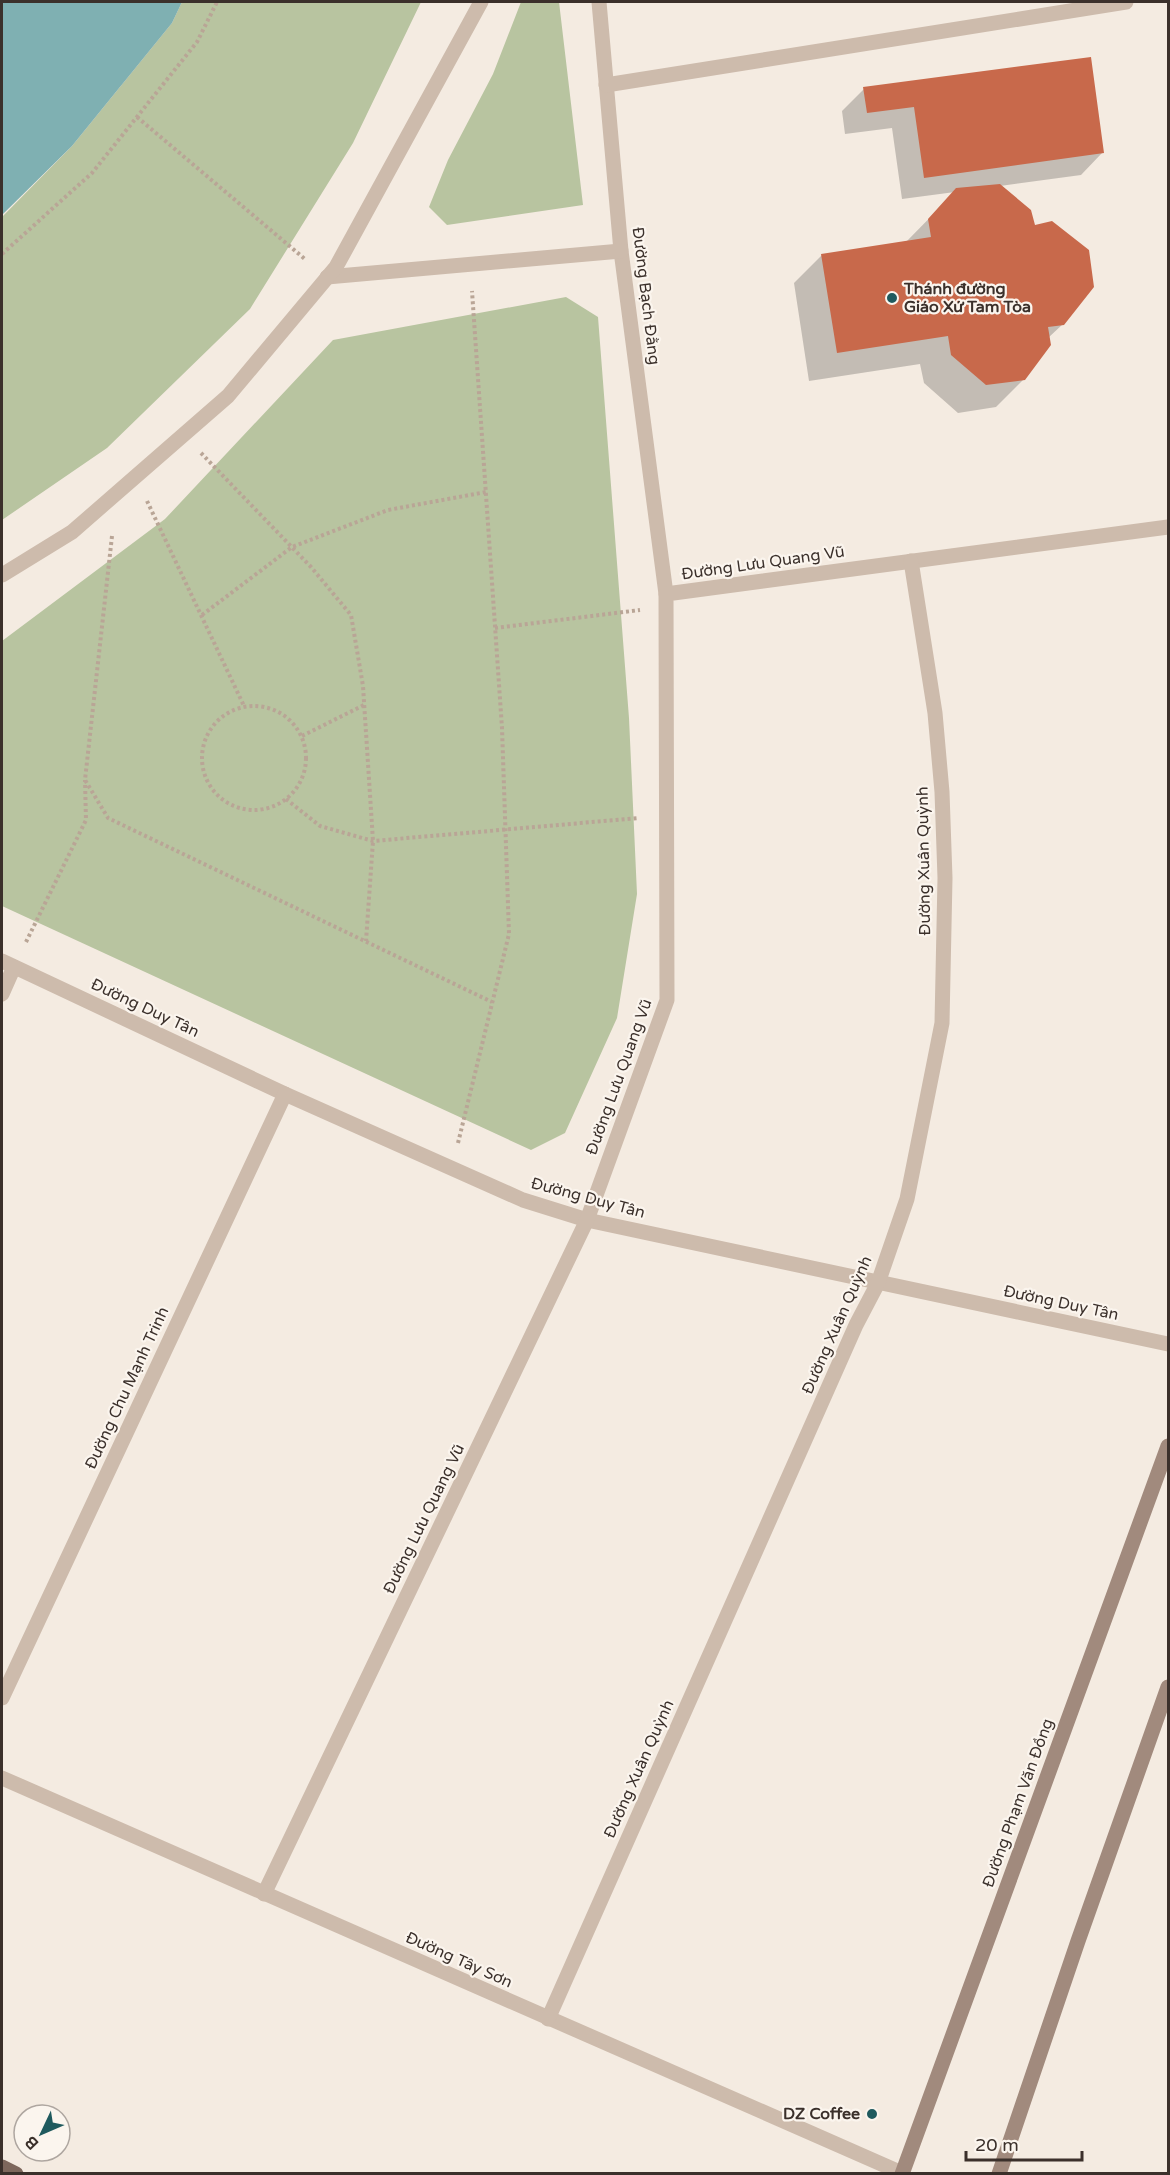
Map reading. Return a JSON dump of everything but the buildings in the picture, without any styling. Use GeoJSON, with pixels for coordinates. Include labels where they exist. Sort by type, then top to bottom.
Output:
{"type":"FeatureCollection","features":[{"type":"Feature","properties":{"kind":"main road","name":"Đường Phạm Văn Đồng"},"geometry":{"type":"LineString","coordinates":[[902,2174],[1168,1446]]}},
{"type":"Feature","properties":{"kind":"main road"},"geometry":{"type":"LineString","coordinates":[[999,2174],[1168,1687]]}},
{"type":"Feature","properties":{"kind":"main road"},"geometry":{"type":"LineString","coordinates":[[2,2167],[16,2174]]}},
{"type":"Feature","properties":{"kind":"street"},"geometry":{"type":"LineString","coordinates":[[2,575],[72,532],[228,396],[336,267],[481,2]]}},
{"type":"Feature","properties":{"kind":"street","name":"Đường Bạch Đằng"},"geometry":{"type":"LineString","coordinates":[[599,2],[621,251],[666,600]]}},
{"type":"Feature","properties":{"kind":"street"},"geometry":{"type":"LineString","coordinates":[[606,85],[1126,2]]}},
{"type":"Feature","properties":{"kind":"street"},"geometry":{"type":"LineString","coordinates":[[327,277],[621,251]]}},
{"type":"Feature","properties":{"kind":"street","name":"Đường Lưu Quang Vũ"},"geometry":{"type":"LineString","coordinates":[[264,1894],[587,1220],[667,1000],[666,600],[911,561],[1168,527]]}},
{"type":"Feature","properties":{"kind":"street","name":"Đường Xuân Quỳnh"},"geometry":{"type":"LineString","coordinates":[[548,2019],[856,1325],[878,1284],[907,1199],[942,1023],[945,878],[942,792],[935,714],[911,561]]}},
{"type":"Feature","properties":{"kind":"street"},"geometry":{"type":"LineString","coordinates":[[2,994],[8,964]]}},
{"type":"Feature","properties":{"kind":"street","name":"Đường Duy Tân"},"geometry":{"type":"LineString","coordinates":[[8,964],[285,1094],[523,1200],[587,1220],[878,1284],[1168,1344]]}},
{"type":"Feature","properties":{"kind":"street","name":"Đường Chu Mạnh Trinh"},"geometry":{"type":"LineString","coordinates":[[2,1698],[285,1094]]}},
{"type":"Feature","properties":{"kind":"street","name":"Đường Tây Sơn"},"geometry":{"type":"LineString","coordinates":[[2,1778],[902,2174]]}},
{"type":"Feature","properties":{"kind":"path"},"geometry":{"type":"LineString","coordinates":[[2,254],[92,173],[197,42],[217,2]]}},
{"type":"Feature","properties":{"kind":"path"},"geometry":{"type":"LineString","coordinates":[[137,117],[327,277]]}},
{"type":"Feature","properties":{"kind":"path"},"geometry":{"type":"LineString","coordinates":[[452,1167],[509,934],[495,628],[470,264]]}},
{"type":"Feature","properties":{"kind":"path"},"geometry":{"type":"LineString","coordinates":[[184,435],[292,547],[351,615],[364,705],[373,841],[366,941]]}},
{"type":"Feature","properties":{"kind":"path"},"geometry":{"type":"LineString","coordinates":[[135,477],[244,706]]}},
{"type":"Feature","properties":{"kind":"path"},"geometry":{"type":"LineString","coordinates":[[202,615],[292,547],[388,510],[486,492]]}},
{"type":"Feature","properties":{"kind":"path"},"geometry":{"type":"LineString","coordinates":[[8,964],[86,820],[85,780],[116,494]]}},
{"type":"Feature","properties":{"kind":"path"},"geometry":{"type":"LineString","coordinates":[[495,628],[666,600]]}},
{"type":"Feature","properties":{"kind":"path"},"geometry":{"type":"LineString","coordinates":[[302,736],[364,705]]}},
{"type":"Feature","properties":{"kind":"path"},"geometry":{"type":"LineString","coordinates":[[244,706],[262,706],[277,711],[292,722],[302,736],[306,753],[305,771],[298,786],[286,799],[270,807],[253,810],[236,807],[221,798],[210,785],[203,769],[202,753],[206,736],[216,722],[228,712],[244,706]]}},
{"type":"Feature","properties":{"kind":"path"},"geometry":{"type":"LineString","coordinates":[[85,780],[108,818],[492,1002]]}},
{"type":"Feature","properties":{"kind":"path"},"geometry":{"type":"LineString","coordinates":[[286,799],[320,826],[373,841],[666,816]]}},
{"type":"Feature","properties":{"kind":"green space"},"geometry":{"type":"Polygon","coordinates":[[[182,2],[421,2],[353,143],[250,309],[107,448],[2,520],[2,217],[72,146],[172,23],[182,2]]]}},
{"type":"Feature","properties":{"kind":"green space"},"geometry":{"type":"Polygon","coordinates":[[[521,2],[559,2],[583,205],[447,225],[429,207],[448,160],[493,74],[521,2]]]}},
{"type":"Feature","properties":{"kind":"green space"},"geometry":{"type":"Polygon","coordinates":[[[566,297],[598,317],[629,718],[637,894],[617,1018],[565,1133],[531,1150],[2,906],[2,641],[165,519],[333,340],[566,297]]]}},
{"type":"Feature","properties":{"kind":"water"},"geometry":{"type":"Polygon","coordinates":[[[2,2],[182,2],[172,23],[72,146],[2,215],[2,2]]]}},
{"type":"Feature","properties":{"kind":"place","name":"Thánh đường Giáo Xứ Tam Tòa"},"geometry":{"type":"Point","coordinates":[892,298]}},
{"type":"Feature","properties":{"kind":"place","name":"DZ Coffee"},"geometry":{"type":"Point","coordinates":[872,2114]}}]}
